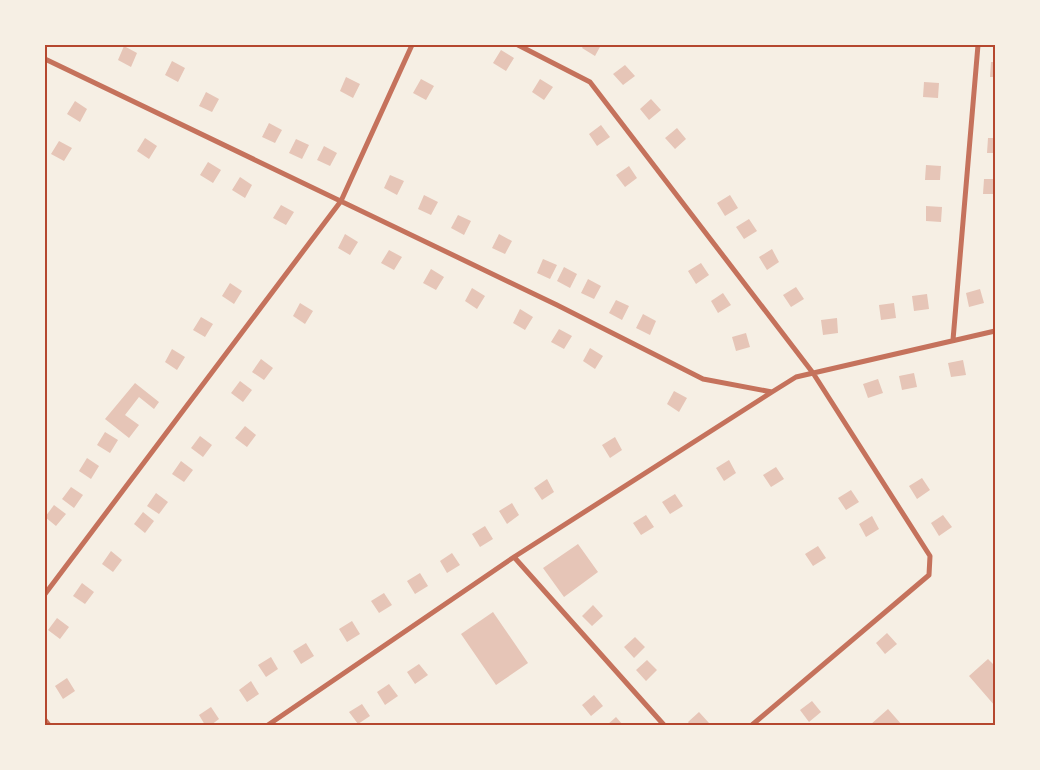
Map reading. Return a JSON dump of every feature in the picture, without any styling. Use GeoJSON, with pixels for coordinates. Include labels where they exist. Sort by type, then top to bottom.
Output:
{"type":"FeatureCollection","features":[{"type":"Feature","properties":{"kind":"street"},"geometry":{"type":"LineString","coordinates":[[45,594],[341,201],[412,45]]}},
{"type":"Feature","properties":{"kind":"street"},"geometry":{"type":"LineString","coordinates":[[518,45],[590,82],[813,372],[930,556],[929,575],[752,725]]}},
{"type":"Feature","properties":{"kind":"street"},"geometry":{"type":"LineString","coordinates":[[953,340],[978,45]]}},
{"type":"Feature","properties":{"kind":"street"},"geometry":{"type":"LineString","coordinates":[[45,59],[557,305],[703,379],[772,392]]}},
{"type":"Feature","properties":{"kind":"street"},"geometry":{"type":"LineString","coordinates":[[268,725],[514,557],[796,376],[995,330]]}},
{"type":"Feature","properties":{"kind":"street"},"geometry":{"type":"LineString","coordinates":[[514,557],[664,725]]}},
{"type":"Feature","properties":{"kind":"street"},"geometry":{"type":"LineString","coordinates":[[45,720],[49,725]]}},
{"type":"Feature","properties":{"kind":"street"},"geometry":{"type":"LineString","coordinates":[[758,720],[762,725]]}},
{"type":"Feature","properties":{"kind":"building"},"geometry":{"type":"Polygon","coordinates":[[[584,45],[601,45],[595,56],[582,48],[584,45]]]}},
{"type":"Feature","properties":{"kind":"building"},"geometry":{"type":"Polygon","coordinates":[[[124,46],[137,53],[131,67],[118,60],[124,46]]]}},
{"type":"Feature","properties":{"kind":"building"},"geometry":{"type":"Polygon","coordinates":[[[501,50],[514,58],[506,71],[493,63],[501,50]]]}},
{"type":"Feature","properties":{"kind":"building"},"geometry":{"type":"Polygon","coordinates":[[[172,61],[185,68],[178,82],[165,75],[172,61]]]}},
{"type":"Feature","properties":{"kind":"building"},"geometry":{"type":"Polygon","coordinates":[[[991,62],[995,62],[995,77],[990,77],[991,62]]]}},
{"type":"Feature","properties":{"kind":"building"},"geometry":{"type":"Polygon","coordinates":[[[625,65],[635,76],[623,85],[613,74],[625,65]]]}},
{"type":"Feature","properties":{"kind":"building"},"geometry":{"type":"Polygon","coordinates":[[[346,77],[360,84],[353,98],[340,91],[346,77]]]}},
{"type":"Feature","properties":{"kind":"building"},"geometry":{"type":"Polygon","coordinates":[[[421,79],[434,86],[426,100],[413,93],[421,79]]]}},
{"type":"Feature","properties":{"kind":"building"},"geometry":{"type":"Polygon","coordinates":[[[540,79],[553,87],[544,100],[532,92],[540,79]]]}},
{"type":"Feature","properties":{"kind":"building"},"geometry":{"type":"Polygon","coordinates":[[[924,82],[939,83],[938,98],[923,97],[924,82]]]}},
{"type":"Feature","properties":{"kind":"building"},"geometry":{"type":"Polygon","coordinates":[[[206,92],[219,99],[212,112],[199,106],[206,92]]]}},
{"type":"Feature","properties":{"kind":"building"},"geometry":{"type":"Polygon","coordinates":[[[651,99],[661,110],[649,120],[640,109],[651,99]]]}},
{"type":"Feature","properties":{"kind":"building"},"geometry":{"type":"Polygon","coordinates":[[[75,101],[87,109],[80,122],[67,114],[75,101]]]}},
{"type":"Feature","properties":{"kind":"building"},"geometry":{"type":"Polygon","coordinates":[[[269,123],[282,130],[275,143],[262,137],[269,123]]]}},
{"type":"Feature","properties":{"kind":"building"},"geometry":{"type":"Polygon","coordinates":[[[601,125],[610,137],[597,146],[589,134],[601,125]]]}},
{"type":"Feature","properties":{"kind":"building"},"geometry":{"type":"Polygon","coordinates":[[[677,128],[686,139],[675,149],[665,138],[677,128]]]}},
{"type":"Feature","properties":{"kind":"building"},"geometry":{"type":"Polygon","coordinates":[[[145,138],[157,146],[149,159],[137,151],[145,138]]]}},
{"type":"Feature","properties":{"kind":"building"},"geometry":{"type":"Polygon","coordinates":[[[988,138],[995,138],[995,153],[987,153],[988,138]]]}},
{"type":"Feature","properties":{"kind":"building"},"geometry":{"type":"Polygon","coordinates":[[[296,139],[309,145],[302,159],[289,153],[296,139]]]}},
{"type":"Feature","properties":{"kind":"building"},"geometry":{"type":"Polygon","coordinates":[[[59,141],[72,148],[64,161],[51,154],[59,141]]]}},
{"type":"Feature","properties":{"kind":"building"},"geometry":{"type":"Polygon","coordinates":[[[324,146],[337,153],[330,166],[317,160],[324,146]]]}},
{"type":"Feature","properties":{"kind":"building"},"geometry":{"type":"Polygon","coordinates":[[[208,162],[221,170],[213,183],[200,175],[208,162]]]}},
{"type":"Feature","properties":{"kind":"building"},"geometry":{"type":"Polygon","coordinates":[[[926,165],[941,166],[940,180],[925,180],[926,165]]]}},
{"type":"Feature","properties":{"kind":"building"},"geometry":{"type":"Polygon","coordinates":[[[629,166],[637,178],[625,187],[616,175],[629,166]]]}},
{"type":"Feature","properties":{"kind":"building"},"geometry":{"type":"Polygon","coordinates":[[[390,175],[404,181],[397,195],[384,188],[390,175]]]}},
{"type":"Feature","properties":{"kind":"building"},"geometry":{"type":"Polygon","coordinates":[[[240,177],[252,185],[245,198],[232,190],[240,177]]]}},
{"type":"Feature","properties":{"kind":"building"},"geometry":{"type":"Polygon","coordinates":[[[984,179],[995,179],[995,194],[983,194],[984,179]]]}},
{"type":"Feature","properties":{"kind":"building"},"geometry":{"type":"Polygon","coordinates":[[[424,195],[438,202],[431,215],[418,209],[424,195]]]}},
{"type":"Feature","properties":{"kind":"building"},"geometry":{"type":"Polygon","coordinates":[[[730,195],[738,208],[725,216],[717,203],[730,195]]]}},
{"type":"Feature","properties":{"kind":"building"},"geometry":{"type":"Polygon","coordinates":[[[281,205],[294,212],[286,225],[273,218],[281,205]]]}},
{"type":"Feature","properties":{"kind":"building"},"geometry":{"type":"Polygon","coordinates":[[[926,206],[942,207],[941,222],[926,221],[926,206]]]}},
{"type":"Feature","properties":{"kind":"building"},"geometry":{"type":"Polygon","coordinates":[[[458,215],[471,221],[464,235],[451,228],[458,215]]]}},
{"type":"Feature","properties":{"kind":"building"},"geometry":{"type":"Polygon","coordinates":[[[749,219],[757,231],[744,239],[736,227],[749,219]]]}},
{"type":"Feature","properties":{"kind":"building"},"geometry":{"type":"Polygon","coordinates":[[[345,234],[358,242],[350,255],[338,248],[345,234]]]}},
{"type":"Feature","properties":{"kind":"building"},"geometry":{"type":"Polygon","coordinates":[[[499,234],[512,241],[505,254],[492,248],[499,234]]]}},
{"type":"Feature","properties":{"kind":"building"},"geometry":{"type":"Polygon","coordinates":[[[772,249],[779,262],[767,270],[759,257],[772,249]]]}},
{"type":"Feature","properties":{"kind":"building"},"geometry":{"type":"Polygon","coordinates":[[[389,250],[402,257],[394,270],[381,263],[389,250]]]}},
{"type":"Feature","properties":{"kind":"building"},"geometry":{"type":"Polygon","coordinates":[[[543,259],[557,265],[550,279],[537,273],[543,259]]]}},
{"type":"Feature","properties":{"kind":"building"},"geometry":{"type":"Polygon","coordinates":[[[701,263],[709,275],[696,284],[688,271],[701,263]]]}},
{"type":"Feature","properties":{"kind":"building"},"geometry":{"type":"Polygon","coordinates":[[[564,267],[577,274],[570,288],[557,281],[564,267]]]}},
{"type":"Feature","properties":{"kind":"building"},"geometry":{"type":"Polygon","coordinates":[[[431,269],[444,277],[436,290],[423,283],[431,269]]]}},
{"type":"Feature","properties":{"kind":"building"},"geometry":{"type":"Polygon","coordinates":[[[588,279],[601,286],[594,299],[581,293],[588,279]]]}},
{"type":"Feature","properties":{"kind":"building"},"geometry":{"type":"Polygon","coordinates":[[[230,283],[242,291],[234,304],[222,296],[230,283]]]}},
{"type":"Feature","properties":{"kind":"building"},"geometry":{"type":"Polygon","coordinates":[[[796,287],[804,299],[791,307],[783,295],[796,287]]]}},
{"type":"Feature","properties":{"kind":"building"},"geometry":{"type":"Polygon","coordinates":[[[472,288],[485,296],[477,309],[465,301],[472,288]]]}},
{"type":"Feature","properties":{"kind":"building"},"geometry":{"type":"Polygon","coordinates":[[[980,289],[984,303],[969,307],[966,293],[980,289]]]}},
{"type":"Feature","properties":{"kind":"building"},"geometry":{"type":"Polygon","coordinates":[[[723,293],[731,305],[718,313],[711,301],[723,293]]]}},
{"type":"Feature","properties":{"kind":"building"},"geometry":{"type":"Polygon","coordinates":[[[927,294],[929,309],[914,311],[912,296],[927,294]]]}},
{"type":"Feature","properties":{"kind":"building"},"geometry":{"type":"Polygon","coordinates":[[[616,300],[629,306],[622,320],[609,313],[616,300]]]}},
{"type":"Feature","properties":{"kind":"building"},"geometry":{"type":"Polygon","coordinates":[[[300,303],[313,311],[305,324],[293,316],[300,303]]]}},
{"type":"Feature","properties":{"kind":"building"},"geometry":{"type":"Polygon","coordinates":[[[894,303],[896,318],[881,320],[879,305],[894,303]]]}},
{"type":"Feature","properties":{"kind":"building"},"geometry":{"type":"Polygon","coordinates":[[[520,309],[533,317],[525,330],[513,323],[520,309]]]}},
{"type":"Feature","properties":{"kind":"building"},"geometry":{"type":"Polygon","coordinates":[[[643,314],[656,321],[650,335],[636,328],[643,314]]]}},
{"type":"Feature","properties":{"kind":"building"},"geometry":{"type":"Polygon","coordinates":[[[201,317],[213,324],[205,337],[193,330],[201,317]]]}},
{"type":"Feature","properties":{"kind":"building"},"geometry":{"type":"Polygon","coordinates":[[[837,318],[838,333],[823,335],[821,320],[837,318]]]}},
{"type":"Feature","properties":{"kind":"building"},"geometry":{"type":"Polygon","coordinates":[[[559,329],[572,336],[564,349],[551,342],[559,329]]]}},
{"type":"Feature","properties":{"kind":"building"},"geometry":{"type":"Polygon","coordinates":[[[746,333],[750,347],[736,351],[732,337],[746,333]]]}},
{"type":"Feature","properties":{"kind":"building"},"geometry":{"type":"Polygon","coordinates":[[[590,348],[603,356],[595,369],[583,361],[590,348]]]}},
{"type":"Feature","properties":{"kind":"building"},"geometry":{"type":"Polygon","coordinates":[[[172,349],[185,357],[177,370],[165,362],[172,349]]]}},
{"type":"Feature","properties":{"kind":"building"},"geometry":{"type":"Polygon","coordinates":[[[261,359],[273,368],[264,380],[252,372],[261,359]]]}},
{"type":"Feature","properties":{"kind":"building"},"geometry":{"type":"Polygon","coordinates":[[[963,360],[966,375],[951,377],[948,363],[963,360]]]}},
{"type":"Feature","properties":{"kind":"building"},"geometry":{"type":"Polygon","coordinates":[[[914,373],[917,387],[902,390],[899,376],[914,373]]]}},
{"type":"Feature","properties":{"kind":"building"},"geometry":{"type":"Polygon","coordinates":[[[878,379],[883,393],[868,398],[863,384],[878,379]]]}},
{"type":"Feature","properties":{"kind":"building"},"geometry":{"type":"Polygon","coordinates":[[[240,381],[252,390],[243,402],[231,393],[240,381]]]}},
{"type":"Feature","properties":{"kind":"building"},"geometry":{"type":"Polygon","coordinates":[[[135,383],[159,402],[154,409],[139,397],[125,415],[139,425],[129,438],[105,419],[135,383]]]}},
{"type":"Feature","properties":{"kind":"building"},"geometry":{"type":"Polygon","coordinates":[[[674,391],[687,398],[679,412],[667,404],[674,391]]]}},
{"type":"Feature","properties":{"kind":"building"},"geometry":{"type":"Polygon","coordinates":[[[245,426],[256,435],[247,447],[235,438],[245,426]]]}},
{"type":"Feature","properties":{"kind":"building"},"geometry":{"type":"Polygon","coordinates":[[[105,432],[118,440],[110,453],[97,445],[105,432]]]}},
{"type":"Feature","properties":{"kind":"building"},"geometry":{"type":"Polygon","coordinates":[[[200,436],[212,445],[203,457],[191,448],[200,436]]]}},
{"type":"Feature","properties":{"kind":"building"},"geometry":{"type":"Polygon","coordinates":[[[615,437],[622,450],[610,458],[602,445],[615,437]]]}},
{"type":"Feature","properties":{"kind":"building"},"geometry":{"type":"Polygon","coordinates":[[[87,458],[99,466],[91,479],[79,471],[87,458]]]}},
{"type":"Feature","properties":{"kind":"building"},"geometry":{"type":"Polygon","coordinates":[[[729,460],[736,473],[724,481],[716,468],[729,460]]]}},
{"type":"Feature","properties":{"kind":"building"},"geometry":{"type":"Polygon","coordinates":[[[181,461],[193,470],[184,482],[172,474],[181,461]]]}},
{"type":"Feature","properties":{"kind":"building"},"geometry":{"type":"Polygon","coordinates":[[[776,467],[784,479],[771,487],[763,475],[776,467]]]}},
{"type":"Feature","properties":{"kind":"building"},"geometry":{"type":"Polygon","coordinates":[[[922,478],[930,490],[917,499],[909,486],[922,478]]]}},
{"type":"Feature","properties":{"kind":"building"},"geometry":{"type":"Polygon","coordinates":[[[547,479],[554,492],[542,500],[534,488],[547,479]]]}},
{"type":"Feature","properties":{"kind":"building"},"geometry":{"type":"Polygon","coordinates":[[[71,487],[83,495],[74,508],[62,499],[71,487]]]}},
{"type":"Feature","properties":{"kind":"building"},"geometry":{"type":"Polygon","coordinates":[[[851,490],[859,502],[846,510],[838,498],[851,490]]]}},
{"type":"Feature","properties":{"kind":"building"},"geometry":{"type":"Polygon","coordinates":[[[156,493],[168,502],[159,514],[147,506],[156,493]]]}},
{"type":"Feature","properties":{"kind":"building"},"geometry":{"type":"Polygon","coordinates":[[[675,494],[683,506],[670,514],[662,502],[675,494]]]}},
{"type":"Feature","properties":{"kind":"building"},"geometry":{"type":"Polygon","coordinates":[[[512,503],[519,515],[507,524],[499,511],[512,503]]]}},
{"type":"Feature","properties":{"kind":"building"},"geometry":{"type":"Polygon","coordinates":[[[54,505],[66,514],[56,526],[45,517],[54,505]]]}},
{"type":"Feature","properties":{"kind":"building"},"geometry":{"type":"Polygon","coordinates":[[[143,512],[154,521],[145,533],[134,524],[143,512]]]}},
{"type":"Feature","properties":{"kind":"building"},"geometry":{"type":"Polygon","coordinates":[[[646,515],[654,527],[641,535],[633,523],[646,515]]]}},
{"type":"Feature","properties":{"kind":"building"},"geometry":{"type":"Polygon","coordinates":[[[943,515],[952,527],[939,536],[931,523],[943,515]]]}},
{"type":"Feature","properties":{"kind":"building"},"geometry":{"type":"Polygon","coordinates":[[[872,516],[879,529],[866,537],[859,524],[872,516]]]}},
{"type":"Feature","properties":{"kind":"building"},"geometry":{"type":"Polygon","coordinates":[[[485,526],[493,539],[480,547],[472,534],[485,526]]]}},
{"type":"Feature","properties":{"kind":"building"},"geometry":{"type":"Polygon","coordinates":[[[578,544],[598,572],[564,597],[543,568],[578,544]]]}},
{"type":"Feature","properties":{"kind":"building"},"geometry":{"type":"Polygon","coordinates":[[[818,546],[826,558],[813,566],[805,554],[818,546]]]}},
{"type":"Feature","properties":{"kind":"building"},"geometry":{"type":"Polygon","coordinates":[[[111,551],[122,560],[113,572],[102,564],[111,551]]]}},
{"type":"Feature","properties":{"kind":"building"},"geometry":{"type":"Polygon","coordinates":[[[452,553],[460,565],[447,573],[440,561],[452,553]]]}},
{"type":"Feature","properties":{"kind":"building"},"geometry":{"type":"Polygon","coordinates":[[[420,573],[428,586],[415,594],[407,581],[420,573]]]}},
{"type":"Feature","properties":{"kind":"building"},"geometry":{"type":"Polygon","coordinates":[[[82,583],[94,592],[85,604],[73,596],[82,583]]]}},
{"type":"Feature","properties":{"kind":"building"},"geometry":{"type":"Polygon","coordinates":[[[384,593],[392,605],[379,613],[371,601],[384,593]]]}},
{"type":"Feature","properties":{"kind":"building"},"geometry":{"type":"Polygon","coordinates":[[[593,605],[603,616],[592,626],[582,616],[593,605]]]}},
{"type":"Feature","properties":{"kind":"building"},"geometry":{"type":"Polygon","coordinates":[[[493,612],[528,663],[496,685],[461,634],[493,612]]]}},
{"type":"Feature","properties":{"kind":"building"},"geometry":{"type":"Polygon","coordinates":[[[57,618],[69,627],[60,639],[48,630],[57,618]]]}},
{"type":"Feature","properties":{"kind":"building"},"geometry":{"type":"Polygon","coordinates":[[[352,621],[360,634],[347,642],[339,629],[352,621]]]}},
{"type":"Feature","properties":{"kind":"building"},"geometry":{"type":"Polygon","coordinates":[[[887,633],[897,644],[885,654],[876,643],[887,633]]]}},
{"type":"Feature","properties":{"kind":"building"},"geometry":{"type":"Polygon","coordinates":[[[635,637],[645,647],[634,658],[624,647],[635,637]]]}},
{"type":"Feature","properties":{"kind":"building"},"geometry":{"type":"Polygon","coordinates":[[[306,643],[314,656],[301,664],[293,651],[306,643]]]}},
{"type":"Feature","properties":{"kind":"building"},"geometry":{"type":"Polygon","coordinates":[[[271,657],[278,669],[266,677],[258,665],[271,657]]]}},
{"type":"Feature","properties":{"kind":"building"},"geometry":{"type":"Polygon","coordinates":[[[988,659],[995,666],[995,706],[969,676],[988,659]]]}},
{"type":"Feature","properties":{"kind":"building"},"geometry":{"type":"Polygon","coordinates":[[[647,660],[657,670],[646,681],[636,670],[647,660]]]}},
{"type":"Feature","properties":{"kind":"building"},"geometry":{"type":"Polygon","coordinates":[[[419,664],[428,675],[415,684],[407,672],[419,664]]]}},
{"type":"Feature","properties":{"kind":"building"},"geometry":{"type":"Polygon","coordinates":[[[67,678],[75,691],[63,699],[55,686],[67,678]]]}},
{"type":"Feature","properties":{"kind":"building"},"geometry":{"type":"Polygon","coordinates":[[[251,681],[259,694],[247,702],[239,690],[251,681]]]}},
{"type":"Feature","properties":{"kind":"building"},"geometry":{"type":"Polygon","coordinates":[[[389,684],[398,696],[385,705],[377,692],[389,684]]]}},
{"type":"Feature","properties":{"kind":"building"},"geometry":{"type":"Polygon","coordinates":[[[594,695],[603,706],[591,716],[582,705],[594,695]]]}},
{"type":"Feature","properties":{"kind":"building"},"geometry":{"type":"Polygon","coordinates":[[[812,701],[821,712],[809,722],[800,710],[812,701]]]}},
{"type":"Feature","properties":{"kind":"building"},"geometry":{"type":"Polygon","coordinates":[[[362,704],[370,716],[358,724],[349,712],[362,704]]]}},
{"type":"Feature","properties":{"kind":"building"},"geometry":{"type":"Polygon","coordinates":[[[211,707],[219,719],[211,725],[205,725],[199,715],[211,707]]]}},
{"type":"Feature","properties":{"kind":"building"},"geometry":{"type":"Polygon","coordinates":[[[888,709],[902,725],[870,725],[888,709]]]}},
{"type":"Feature","properties":{"kind":"building"},"geometry":{"type":"Polygon","coordinates":[[[699,712],[709,723],[706,725],[690,725],[688,722],[699,712]]]}},
{"type":"Feature","properties":{"kind":"building"},"geometry":{"type":"Polygon","coordinates":[[[616,717],[623,725],[607,725],[616,717]]]}}]}
